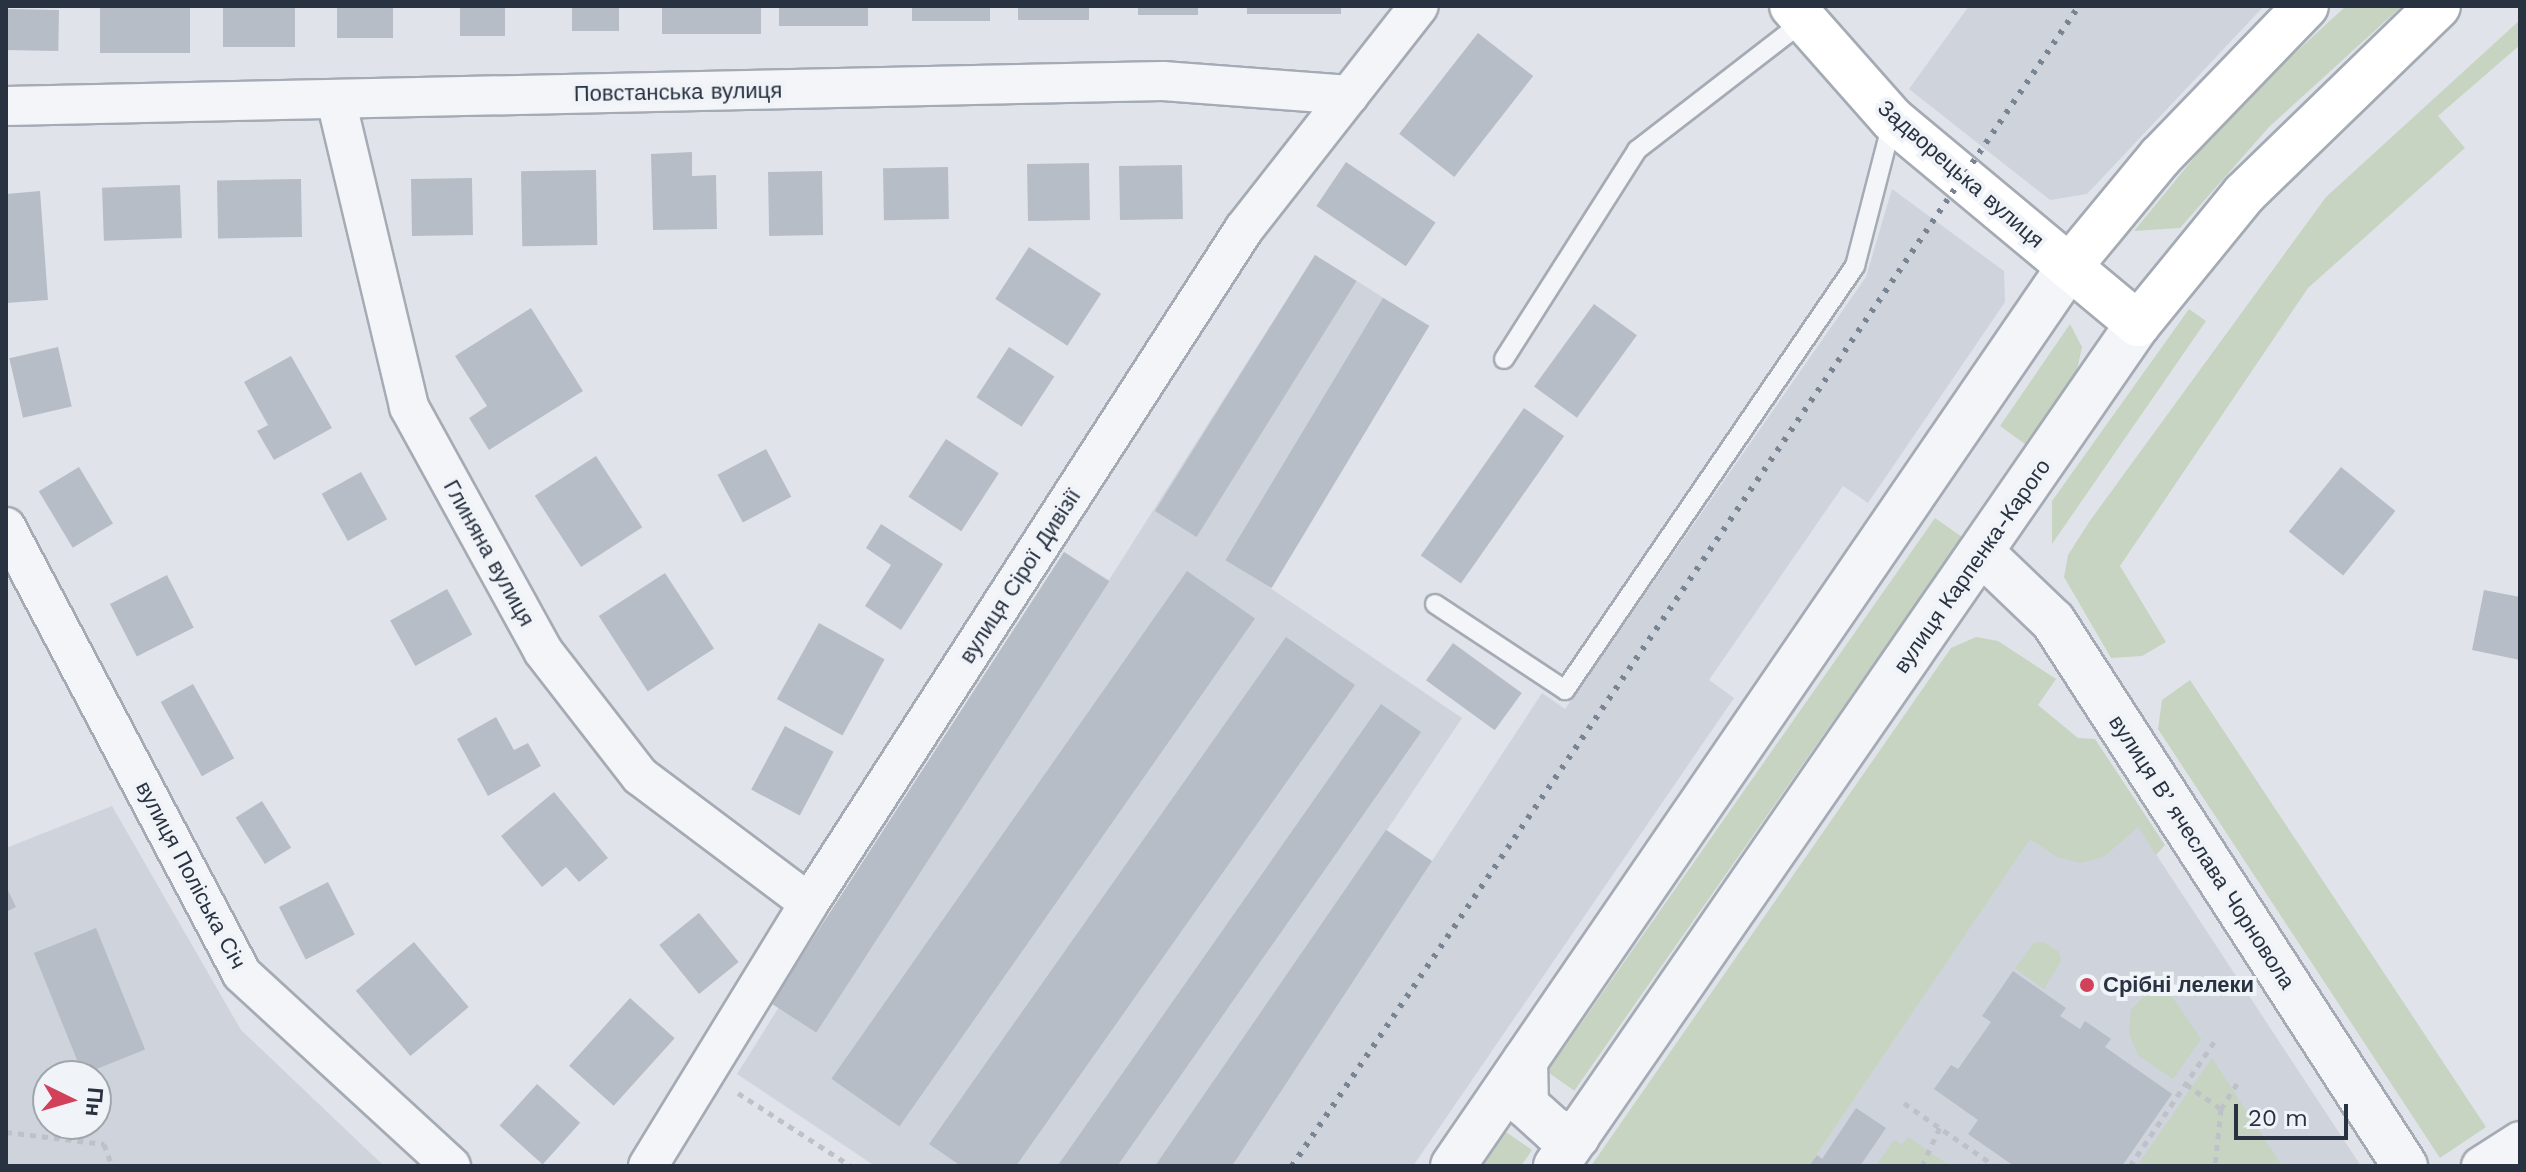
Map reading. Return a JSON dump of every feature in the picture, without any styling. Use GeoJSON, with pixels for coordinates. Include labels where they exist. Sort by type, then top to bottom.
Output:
{"type":"FeatureCollection","features":[{"type":"Feature","properties":{"kind":"main road"},"geometry":{"type":"LineString","coordinates":[[2069,267],[2160,157],[2306,6]]}},
{"type":"Feature","properties":{"kind":"main road","name":"вулиця Карпенка-Карого"},"geometry":{"type":"LineString","coordinates":[[2138,324],[2244,194],[2438,6]]}},
{"type":"Feature","properties":{"kind":"main road","name":"Задворецька вулиця"},"geometry":{"type":"LineString","coordinates":[[1798,14],[1893,120],[2138,324]]}},
{"type":"Feature","properties":{"kind":"street","name":"вулиця Сірої Дивізії"},"geometry":{"type":"LineString","coordinates":[[648,1166],[809,903],[1244,229],[1419,6]]}},
{"type":"Feature","properties":{"kind":"street","name":"Повстанська вулиця"},"geometry":{"type":"LineString","coordinates":[[6,106],[1163,81],[1349,95]]}},
{"type":"Feature","properties":{"kind":"street","name":"Глиняна вулиця"},"geometry":{"type":"LineString","coordinates":[[336,100],[409,407],[543,651],[640,776],[809,903]]}},
{"type":"Feature","properties":{"kind":"street"},"geometry":{"type":"LineString","coordinates":[[1453,1166],[2069,267]]}},
{"type":"Feature","properties":{"kind":"street","name":"вулиця Карпенка-Карого"},"geometry":{"type":"LineString","coordinates":[[1566,1151],[2138,324]]}},
{"type":"Feature","properties":{"kind":"street","name":"вулиця Поліська Січ"},"geometry":{"type":"LineString","coordinates":[[6,527],[242,974],[451,1166]]}},
{"type":"Feature","properties":{"kind":"street","name":"вулиця Вʼячеслава Чорновола"},"geometry":{"type":"LineString","coordinates":[[1982,553],[2053,621],[2405,1166]]}},
{"type":"Feature","properties":{"kind":"street"},"geometry":{"type":"LineString","coordinates":[[1525,1061],[1526,1105],[1555,1131],[1566,1151]]}},
{"type":"Feature","properties":{"kind":"street"},"geometry":{"type":"LineString","coordinates":[[2481,1166],[2520,1141]]}},
{"type":"Feature","properties":{"kind":"lane"},"geometry":{"type":"LineString","coordinates":[[1504,359],[1637,150],[1798,14]]}},
{"type":"Feature","properties":{"kind":"lane"},"geometry":{"type":"LineString","coordinates":[[1435,604],[1565,690],[1855,266],[1893,120]]}},
{"type":"Feature","properties":{"kind":"path"},"geometry":{"type":"LineString","coordinates":[[2130,1166],[2214,1042]]}},
{"type":"Feature","properties":{"kind":"path"},"geometry":{"type":"LineString","coordinates":[[706,1072],[851,1166]]}},
{"type":"Feature","properties":{"kind":"path"},"geometry":{"type":"LineString","coordinates":[[2215,1166],[2221,1109],[2240,1079]]}},
{"type":"Feature","properties":{"kind":"path"},"geometry":{"type":"LineString","coordinates":[[2186,1084],[2221,1109]]}},
{"type":"Feature","properties":{"kind":"path"},"geometry":{"type":"LineString","coordinates":[[1904,1103],[1995,1166]]}},
{"type":"Feature","properties":{"kind":"path"},"geometry":{"type":"LineString","coordinates":[[1922,1166],[1940,1127]]}},
{"type":"Feature","properties":{"kind":"path"},"geometry":{"type":"LineString","coordinates":[[6,1132],[104,1144],[112,1166]]}},
{"type":"Feature","properties":{"kind":"shaded area"},"geometry":{"type":"Polygon","coordinates":[[[1969,6],[2264,6],[2087,194],[2050,200],[1909,89],[1969,6]]]}},
{"type":"Feature","properties":{"kind":"shaded area"},"geometry":{"type":"Polygon","coordinates":[[[1892,189],[2004,271],[2005,302],[1868,503],[1843,486],[1709,680],[1734,698],[1413,1166],[875,1166],[737,1074],[1064,552],[1109,580],[1315,255],[1429,326],[1269,587],[1462,718],[1387,830],[1432,861],[1542,693],[1565,709],[1866,277],[1892,189]]]}},
{"type":"Feature","properties":{"kind":"shaded area","name":"Срібні лелеки"},"geometry":{"type":"Polygon","coordinates":[[[2100,769],[2361,1166],[1809,1166],[2076,770],[2100,769]]]}},
{"type":"Feature","properties":{"kind":"shaded area"},"geometry":{"type":"Polygon","coordinates":[[[112,806],[241,1030],[384,1166],[6,1166],[6,848],[112,806]]]}},
{"type":"Feature","properties":{"kind":"green space"},"geometry":{"type":"Polygon","coordinates":[[[2346,6],[2402,6],[2269,127],[2180,228],[2134,231],[2234,109],[2346,6]]]}},
{"type":"Feature","properties":{"kind":"green space"},"geometry":{"type":"Polygon","coordinates":[[[2520,20],[2520,45],[2438,116],[2465,148],[2308,288],[2120,566],[2166,642],[2142,656],[2111,658],[2064,577],[2068,555],[2089,522],[2326,197],[2520,20]]]}},
{"type":"Feature","properties":{"kind":"green space"},"geometry":{"type":"Polygon","coordinates":[[[2189,309],[2206,321],[2052,544],[2052,501],[2189,309]]]}},
{"type":"Feature","properties":{"kind":"green space"},"geometry":{"type":"Polygon","coordinates":[[[2070,324],[2082,347],[2077,370],[2025,444],[2000,426],[2070,324]]]}},
{"type":"Feature","properties":{"kind":"green space"},"geometry":{"type":"Polygon","coordinates":[[[1935,518],[1962,537],[1574,1091],[1547,1072],[1935,518]]]}},
{"type":"Feature","properties":{"kind":"green space"},"geometry":{"type":"Polygon","coordinates":[[[1976,637],[1998,641],[2056,679],[2038,705],[2078,738],[2095,739],[2165,845],[2156,855],[2138,827],[2105,856],[2081,863],[2057,857],[2030,839],[1809,1166],[1591,1166],[1951,648],[1976,637]]]}},
{"type":"Feature","properties":{"kind":"green space"},"geometry":{"type":"Polygon","coordinates":[[[2190,680],[2486,1127],[2440,1158],[2158,729],[2162,700],[2190,680]]]}},
{"type":"Feature","properties":{"kind":"green space"},"geometry":{"type":"Polygon","coordinates":[[[2044,942],[2059,952],[2061,961],[2044,989],[2015,968],[2034,943],[2044,942]]]}},
{"type":"Feature","properties":{"kind":"green space"},"geometry":{"type":"Polygon","coordinates":[[[2153,986],[2166,988],[2201,1039],[2173,1079],[2138,1055],[2129,1033],[2131,1010],[2153,986]]]}},
{"type":"Feature","properties":{"kind":"green space"},"geometry":{"type":"Polygon","coordinates":[[[2212,1058],[2282,1166],[2137,1166],[2212,1058]]]}},
{"type":"Feature","properties":{"kind":"green space"},"geometry":{"type":"Polygon","coordinates":[[[1506,1132],[1532,1150],[1521,1166],[1483,1166],[1506,1132]]]}},
{"type":"Feature","properties":{"kind":"green space"},"geometry":{"type":"Polygon","coordinates":[[[1908,1137],[1950,1166],[1876,1166],[1894,1140],[1902,1145],[1908,1137]]]}},
{"type":"Feature","properties":{"kind":"building"},"geometry":{"type":"Polygon","coordinates":[[[100,6],[190,6],[190,53],[100,53],[100,6]]]}},
{"type":"Feature","properties":{"kind":"building"},"geometry":{"type":"Polygon","coordinates":[[[223,6],[295,6],[295,47],[223,47],[223,6]]]}},
{"type":"Feature","properties":{"kind":"building"},"geometry":{"type":"Polygon","coordinates":[[[337,6],[393,6],[393,38],[337,38],[337,6]]]}},
{"type":"Feature","properties":{"kind":"building"},"geometry":{"type":"Polygon","coordinates":[[[460,6],[505,6],[505,36],[460,36],[460,6]]]}},
{"type":"Feature","properties":{"kind":"building"},"geometry":{"type":"Polygon","coordinates":[[[572,6],[619,6],[619,31],[572,31],[572,6]]]}},
{"type":"Feature","properties":{"kind":"building"},"geometry":{"type":"Polygon","coordinates":[[[662,6],[761,6],[761,34],[662,34],[662,6]]]}},
{"type":"Feature","properties":{"kind":"building"},"geometry":{"type":"Polygon","coordinates":[[[779,6],[868,6],[868,26],[779,26],[779,6]]]}},
{"type":"Feature","properties":{"kind":"building"},"geometry":{"type":"Polygon","coordinates":[[[912,6],[990,6],[990,21],[912,21],[912,6]]]}},
{"type":"Feature","properties":{"kind":"building"},"geometry":{"type":"Polygon","coordinates":[[[1018,6],[1089,6],[1089,20],[1018,20],[1018,6]]]}},
{"type":"Feature","properties":{"kind":"building"},"geometry":{"type":"Polygon","coordinates":[[[1138,6],[1198,6],[1198,15],[1138,15],[1138,6]]]}},
{"type":"Feature","properties":{"kind":"building"},"geometry":{"type":"Polygon","coordinates":[[[1247,6],[1341,6],[1341,14],[1247,14],[1247,6]]]}},
{"type":"Feature","properties":{"kind":"building"},"geometry":{"type":"Polygon","coordinates":[[[6,9],[59,10],[58,51],[6,50],[6,9]]]}},
{"type":"Feature","properties":{"kind":"building"},"geometry":{"type":"Polygon","coordinates":[[[1478,33],[1533,76],[1454,177],[1399,134],[1478,33]]]}},
{"type":"Feature","properties":{"kind":"building"},"geometry":{"type":"Polygon","coordinates":[[[692,152],[692,176],[716,175],[717,229],[653,230],[651,154],[692,152]]]}},
{"type":"Feature","properties":{"kind":"building"},"geometry":{"type":"Polygon","coordinates":[[[1346,162],[1436,222],[1406,266],[1316,206],[1346,162]]]}},
{"type":"Feature","properties":{"kind":"building"},"geometry":{"type":"Polygon","coordinates":[[[1089,163],[1090,220],[1028,221],[1027,164],[1089,163]]]}},
{"type":"Feature","properties":{"kind":"building"},"geometry":{"type":"Polygon","coordinates":[[[1182,165],[1183,219],[1120,220],[1119,166],[1182,165]]]}},
{"type":"Feature","properties":{"kind":"building"},"geometry":{"type":"Polygon","coordinates":[[[948,167],[949,219],[884,220],[883,168],[948,167]]]}},
{"type":"Feature","properties":{"kind":"building"},"geometry":{"type":"Polygon","coordinates":[[[596,170],[597,245],[522,246],[521,171],[596,170]]]}},
{"type":"Feature","properties":{"kind":"building"},"geometry":{"type":"Polygon","coordinates":[[[822,171],[823,235],[769,236],[768,172],[822,171]]]}},
{"type":"Feature","properties":{"kind":"building"},"geometry":{"type":"Polygon","coordinates":[[[472,178],[473,235],[412,236],[411,179],[472,178]]]}},
{"type":"Feature","properties":{"kind":"building"},"geometry":{"type":"Polygon","coordinates":[[[301,179],[302,237],[218,238],[217,180],[301,179]]]}},
{"type":"Feature","properties":{"kind":"building"},"geometry":{"type":"Polygon","coordinates":[[[180,185],[182,238],[104,241],[102,188],[180,185]]]}},
{"type":"Feature","properties":{"kind":"building"},"geometry":{"type":"Polygon","coordinates":[[[40,191],[48,300],[6,303],[6,194],[40,191]]]}},
{"type":"Feature","properties":{"kind":"building"},"geometry":{"type":"Polygon","coordinates":[[[1029,247],[1101,294],[1067,346],[995,299],[1029,247]]]}},
{"type":"Feature","properties":{"kind":"building"},"geometry":{"type":"Polygon","coordinates":[[[1315,255],[1357,281],[1197,537],[1155,511],[1315,255]]]}},
{"type":"Feature","properties":{"kind":"building"},"geometry":{"type":"Polygon","coordinates":[[[1383,298],[1429,326],[1272,588],[1225,560],[1383,298]]]}},
{"type":"Feature","properties":{"kind":"building"},"geometry":{"type":"Polygon","coordinates":[[[1594,304],[1637,335],[1577,418],[1534,387],[1594,304]]]}},
{"type":"Feature","properties":{"kind":"building"},"geometry":{"type":"Polygon","coordinates":[[[531,308],[583,391],[489,450],[469,418],[487,406],[455,356],[531,308]]]}},
{"type":"Feature","properties":{"kind":"building"},"geometry":{"type":"Polygon","coordinates":[[[58,347],[72,406],[23,418],[9,358],[58,347]]]}},
{"type":"Feature","properties":{"kind":"building"},"geometry":{"type":"Polygon","coordinates":[[[1009,347],[1054,376],[1022,427],[976,397],[1009,347]]]}},
{"type":"Feature","properties":{"kind":"building"},"geometry":{"type":"Polygon","coordinates":[[[291,356],[332,428],[274,460],[257,431],[268,425],[244,382],[291,356]]]}},
{"type":"Feature","properties":{"kind":"building"},"geometry":{"type":"Polygon","coordinates":[[[1524,408],[1564,436],[1461,584],[1421,555],[1524,408]]]}},
{"type":"Feature","properties":{"kind":"building"},"geometry":{"type":"Polygon","coordinates":[[[946,439],[999,473],[961,531],[908,497],[946,439]]]}},
{"type":"Feature","properties":{"kind":"building"},"geometry":{"type":"Polygon","coordinates":[[[766,449],[791,497],[743,523],[717,475],[766,449]]]}},
{"type":"Feature","properties":{"kind":"building"},"geometry":{"type":"Polygon","coordinates":[[[596,456],[642,527],[581,567],[535,496],[596,456]]]}},
{"type":"Feature","properties":{"kind":"building"},"geometry":{"type":"Polygon","coordinates":[[[79,467],[113,524],[73,548],[39,491],[79,467]]]}},
{"type":"Feature","properties":{"kind":"building"},"geometry":{"type":"Polygon","coordinates":[[[2341,467],[2395,511],[2343,576],[2289,532],[2341,467]]]}},
{"type":"Feature","properties":{"kind":"building"},"geometry":{"type":"Polygon","coordinates":[[[361,472],[387,519],[348,541],[322,494],[361,472]]]}},
{"type":"Feature","properties":{"kind":"building"},"geometry":{"type":"Polygon","coordinates":[[[881,524],[943,564],[901,630],[865,606],[891,565],[866,548],[881,524]]]}},
{"type":"Feature","properties":{"kind":"building"},"geometry":{"type":"Polygon","coordinates":[[[1064,552],[1109,581],[816,1033],[771,1003],[1064,552]]]}},
{"type":"Feature","properties":{"kind":"building"},"geometry":{"type":"Polygon","coordinates":[[[1187,571],[1255,619],[899,1126],[831,1079],[1187,571]]]}},
{"type":"Feature","properties":{"kind":"building"},"geometry":{"type":"Polygon","coordinates":[[[665,573],[714,648],[648,692],[599,616],[665,573]]]}},
{"type":"Feature","properties":{"kind":"building"},"geometry":{"type":"Polygon","coordinates":[[[167,575],[194,628],[137,657],[110,604],[167,575]]]}},
{"type":"Feature","properties":{"kind":"building"},"geometry":{"type":"Polygon","coordinates":[[[447,589],[472,634],[415,666],[390,621],[447,589]]]}},
{"type":"Feature","properties":{"kind":"building"},"geometry":{"type":"Polygon","coordinates":[[[2484,590],[2520,597],[2520,660],[2472,650],[2484,590]]]}},
{"type":"Feature","properties":{"kind":"building"},"geometry":{"type":"Polygon","coordinates":[[[819,623],[885,659],[842,735],[777,699],[819,623]]]}},
{"type":"Feature","properties":{"kind":"building"},"geometry":{"type":"Polygon","coordinates":[[[1286,637],[1355,685],[1016,1166],[961,1166],[929,1144],[1286,637]]]}},
{"type":"Feature","properties":{"kind":"building"},"geometry":{"type":"Polygon","coordinates":[[[1453,643],[1522,693],[1495,730],[1426,680],[1453,643]]]}},
{"type":"Feature","properties":{"kind":"building"},"geometry":{"type":"Polygon","coordinates":[[[193,684],[234,758],[202,776],[161,702],[193,684]]]}},
{"type":"Feature","properties":{"kind":"building"},"geometry":{"type":"Polygon","coordinates":[[[1381,704],[1421,732],[1117,1166],[1058,1166],[1381,704]]]}},
{"type":"Feature","properties":{"kind":"building"},"geometry":{"type":"Polygon","coordinates":[[[496,717],[514,750],[528,743],[541,766],[488,796],[457,739],[496,717]]]}},
{"type":"Feature","properties":{"kind":"building"},"geometry":{"type":"Polygon","coordinates":[[[785,726],[834,752],[800,815],[751,790],[785,726]]]}},
{"type":"Feature","properties":{"kind":"building"},"geometry":{"type":"Polygon","coordinates":[[[554,792],[608,858],[579,882],[566,867],[542,887],[501,836],[554,792]]]}},
{"type":"Feature","properties":{"kind":"building"},"geometry":{"type":"Polygon","coordinates":[[[262,801],[291,848],[265,864],[236,817],[262,801]]]}},
{"type":"Feature","properties":{"kind":"building"},"geometry":{"type":"Polygon","coordinates":[[[1386,830],[1432,861],[1232,1166],[1155,1166],[1386,830]]]}},
{"type":"Feature","properties":{"kind":"building"},"geometry":{"type":"Polygon","coordinates":[[[328,882],[355,935],[306,960],[279,907],[328,882]]]}},
{"type":"Feature","properties":{"kind":"building"},"geometry":{"type":"Polygon","coordinates":[[[6,886],[16,907],[6,912],[6,886]]]}},
{"type":"Feature","properties":{"kind":"building"},"geometry":{"type":"Polygon","coordinates":[[[699,913],[739,962],[699,994],[659,945],[699,913]]]}},
{"type":"Feature","properties":{"kind":"building"},"geometry":{"type":"Polygon","coordinates":[[[96,928],[145,1049],[112,1063],[112,1060],[77,1060],[34,953],[96,928]]]}},
{"type":"Feature","properties":{"kind":"building"},"geometry":{"type":"Polygon","coordinates":[[[414,942],[469,1007],[410,1056],[356,991],[414,942]]]}},
{"type":"Feature","properties":{"kind":"building"},"geometry":{"type":"Polygon","coordinates":[[[2013,971],[2066,1008],[2060,1016],[2080,1029],[2085,1021],[2111,1039],[2105,1047],[2172,1094],[2122,1166],[2014,1166],[1968,1134],[1978,1120],[1934,1089],[1951,1065],[1958,1069],[1991,1022],[1982,1016],[2013,971]]]}},
{"type":"Feature","properties":{"kind":"building"},"geometry":{"type":"Polygon","coordinates":[[[630,998],[675,1038],[614,1106],[569,1066],[630,998]]]}},
{"type":"Feature","properties":{"kind":"building"},"geometry":{"type":"Polygon","coordinates":[[[537,1084],[580,1123],[543,1164],[500,1126],[537,1084]]]}},
{"type":"Feature","properties":{"kind":"building"},"geometry":{"type":"Polygon","coordinates":[[[1856,1108],[1886,1128],[1860,1166],[1809,1166],[1817,1155],[1822,1159],[1856,1108]]]}},
{"type":"Feature","properties":{"kind":"railway"},"geometry":{"type":"LineString","coordinates":[[1292,1166],[2079,6]]}},
{"type":"Feature","properties":{"kind":"place","name":"Срібні лелеки"},"geometry":{"type":"Point","coordinates":[2087,985]}}]}
